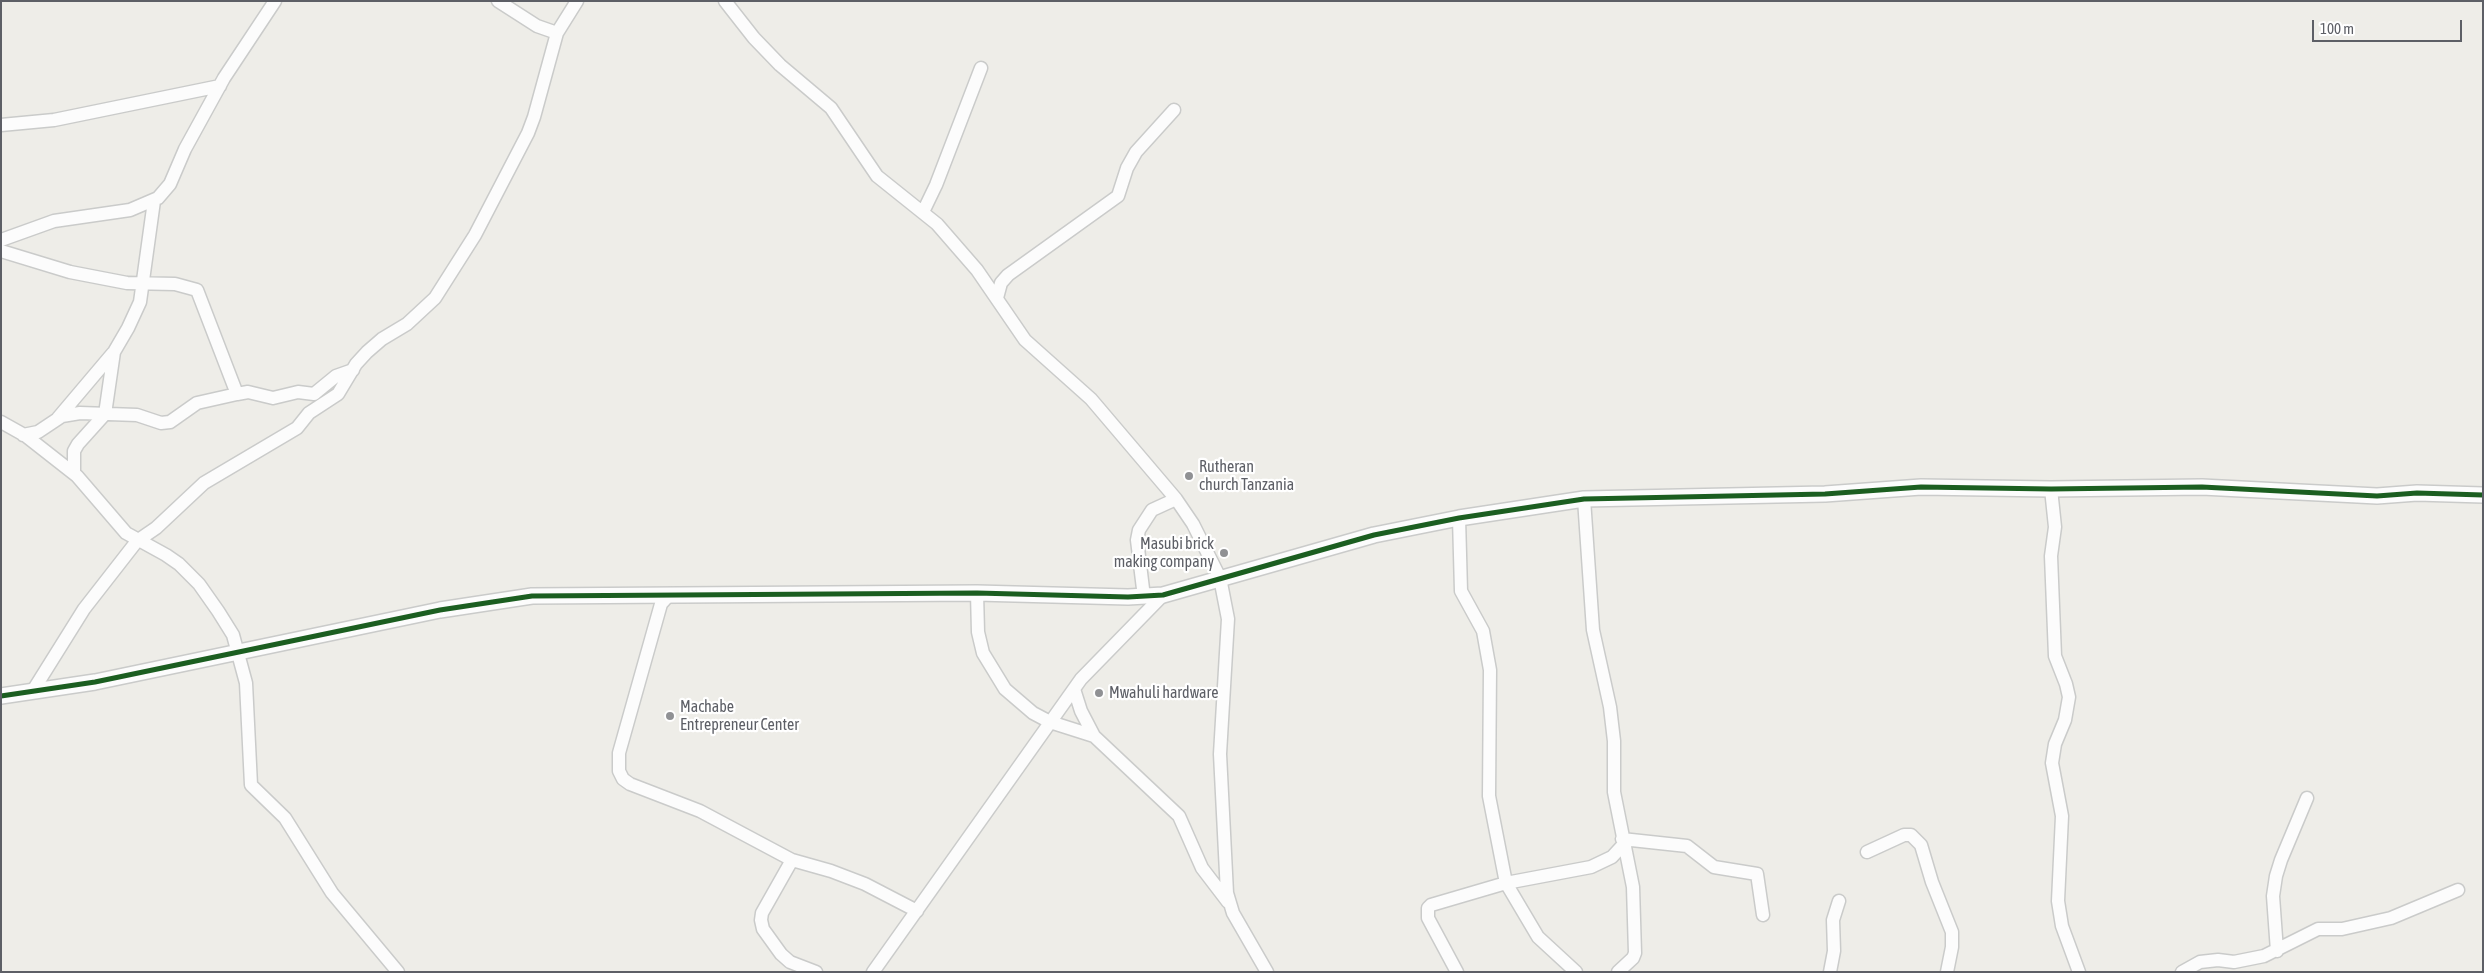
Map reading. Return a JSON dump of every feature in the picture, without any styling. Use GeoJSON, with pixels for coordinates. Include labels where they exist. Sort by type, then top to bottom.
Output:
{"type":"FeatureCollection","features":[{"type":"Feature","properties":{"kind":"street"},"geometry":{"type":"LineString","coordinates":[[1,240],[54,221],[122,212],[154,202],[170,184],[185,149],[220,86],[275,1]]}},
{"type":"Feature","properties":{"kind":"street"},"geometry":{"type":"LineString","coordinates":[[498,1],[537,26],[557,33]]}},
{"type":"Feature","properties":{"kind":"street"},"geometry":{"type":"LineString","coordinates":[[34,689],[84,609],[137,541],[156,528],[204,484],[294,430],[309,413],[338,394],[360,358],[377,343],[407,324],[426,308],[452,273],[528,133],[557,33],[577,1]]}},
{"type":"Feature","properties":{"kind":"street"},"geometry":{"type":"LineString","coordinates":[[725,1],[754,38],[780,65],[831,108],[877,176],[937,224],[978,270],[1029,345],[1091,400],[1176,499],[1193,524],[1220,578],[1228,619],[1220,754],[1223,843],[1230,904]]}},
{"type":"Feature","properties":{"kind":"street"},"geometry":{"type":"LineString","coordinates":[[923,212],[936,185],[981,68]]}},
{"type":"Feature","properties":{"kind":"street"},"geometry":{"type":"LineString","coordinates":[[1,125],[54,120],[220,86]]}},
{"type":"Feature","properties":{"kind":"street"},"geometry":{"type":"LineString","coordinates":[[997,298],[1001,284],[1008,275],[1118,196],[1127,168],[1136,152],[1174,110]]}},
{"type":"Feature","properties":{"kind":"street"},"geometry":{"type":"LineString","coordinates":[[23,435],[38,432],[58,418],[114,352],[136,313],[143,285],[154,202]]}},
{"type":"Feature","properties":{"kind":"street"},"geometry":{"type":"LineString","coordinates":[[1,251],[70,272],[143,285],[175,284],[198,290],[237,394]]}},
{"type":"Feature","properties":{"kind":"street"},"geometry":{"type":"LineString","coordinates":[[74,473],[74,451],[105,414],[114,352]]}},
{"type":"Feature","properties":{"kind":"street"},"geometry":{"type":"LineString","coordinates":[[58,418],[80,413],[137,415],[166,423],[174,420],[197,403],[237,394],[248,392],[273,398],[298,392],[314,394],[336,376],[353,370]]}},
{"type":"Feature","properties":{"kind":"street"},"geometry":{"type":"LineString","coordinates":[[3,424],[23,435],[74,473],[118,525],[137,541],[174,560],[198,584],[233,635],[239,650],[246,683],[251,785],[285,818],[332,893],[398,972]]}},
{"type":"Feature","properties":{"kind":"street"},"geometry":{"type":"LineString","coordinates":[[1,696],[34,689],[96,682],[239,650],[440,610],[532,596],[977,593],[1144,597],[1163,595],[1374,535],[1459,518],[1584,499],[1825,494],[1921,487],[2051,489],[2202,487],[2377,496],[2483,494]]}},
{"type":"Feature","properties":{"kind":"street"},"geometry":{"type":"LineString","coordinates":[[2051,489],[2055,527],[2051,556],[2055,656],[2066,684],[2068,697],[2066,720],[2055,744],[2052,763],[2062,816],[2058,900],[2062,926],[2079,972]]}},
{"type":"Feature","properties":{"kind":"street"},"geometry":{"type":"LineString","coordinates":[[1144,597],[1137,540],[1139,530],[1152,510],[1176,499]]}},
{"type":"Feature","properties":{"kind":"street"},"geometry":{"type":"LineString","coordinates":[[1584,499],[1589,594],[1594,630],[1610,707],[1614,741],[1614,792],[1633,887],[1635,944],[1633,958],[1618,972]]}},
{"type":"Feature","properties":{"kind":"street"},"geometry":{"type":"LineString","coordinates":[[1459,518],[1461,591],[1483,632],[1490,670],[1489,796],[1506,883],[1538,937],[1576,972]]}},
{"type":"Feature","properties":{"kind":"street"},"geometry":{"type":"LineString","coordinates":[[977,593],[978,632],[987,662],[1005,689],[1020,704],[1050,722],[1094,736]]}},
{"type":"Feature","properties":{"kind":"street"},"geometry":{"type":"LineString","coordinates":[[670,594],[661,604],[619,753],[620,775],[630,784],[700,811],[792,860],[831,871],[866,884],[917,910]]}},
{"type":"Feature","properties":{"kind":"street"},"geometry":{"type":"LineString","coordinates":[[877,970],[917,910],[1074,690],[1120,636],[1163,595]]}},
{"type":"Feature","properties":{"kind":"street"},"geometry":{"type":"LineString","coordinates":[[1074,690],[1081,711],[1094,736],[1179,816],[1202,868],[1230,904],[1267,972]]}},
{"type":"Feature","properties":{"kind":"street"},"geometry":{"type":"LineString","coordinates":[[2276,951],[2273,896],[2276,876],[2307,798]]}},
{"type":"Feature","properties":{"kind":"street"},"geometry":{"type":"LineString","coordinates":[[1867,852],[1904,835],[1912,836],[1921,845],[1932,882],[1952,932],[1952,947],[1947,972]]}},
{"type":"Feature","properties":{"kind":"street"},"geometry":{"type":"LineString","coordinates":[[1457,972],[1428,918],[1428,908],[1431,905],[1506,883],[1591,867],[1612,857],[1623,842]]}},
{"type":"Feature","properties":{"kind":"street"},"geometry":{"type":"LineString","coordinates":[[1623,842],[1687,846],[1714,867],[1757,874],[1763,915]]}},
{"type":"Feature","properties":{"kind":"street"},"geometry":{"type":"LineString","coordinates":[[792,860],[762,912],[761,920],[763,929],[781,954],[790,962],[816,972]]}},
{"type":"Feature","properties":{"kind":"street"},"geometry":{"type":"LineString","coordinates":[[2182,972],[2200,962],[2218,960],[2234,962],[2264,956],[2318,929],[2342,929],[2391,918],[2458,890]]}},
{"type":"Feature","properties":{"kind":"street"},"geometry":{"type":"LineString","coordinates":[[1830,972],[1834,955],[1833,920],[1839,901]]}},
{"type":"Feature","properties":{"kind":"cycle path"},"geometry":{"type":"LineString","coordinates":[[1,696],[95,682],[440,610],[532,596],[977,593],[1128,597],[1163,595],[1374,535],[1459,518],[1584,499],[1825,494],[1921,487],[2051,489],[2202,487],[2377,496],[2417,493],[2483,495]]}},
{"type":"Feature","properties":{"kind":"place","name":"Rutheran church Tanzania"},"geometry":{"type":"Point","coordinates":[1189,476]}},
{"type":"Feature","properties":{"kind":"place","name":"Masubi brick making company"},"geometry":{"type":"Point","coordinates":[1224,553]}},
{"type":"Feature","properties":{"kind":"place","name":"Mwahuli hardware"},"geometry":{"type":"Point","coordinates":[1099,693]}},
{"type":"Feature","properties":{"kind":"place","name":"Machabe Entrepreneur Center"},"geometry":{"type":"Point","coordinates":[670,716]}}]}
